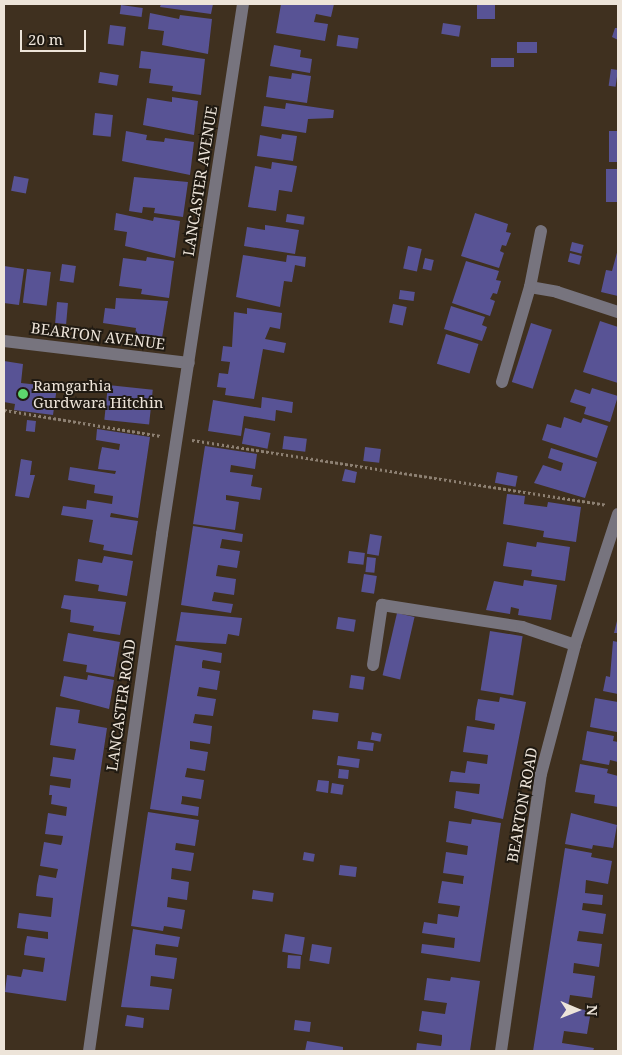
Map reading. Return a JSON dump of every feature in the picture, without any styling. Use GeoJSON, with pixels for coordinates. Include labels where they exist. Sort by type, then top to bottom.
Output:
{"type":"FeatureCollection","features":[{"type":"Feature","properties":{"kind":"street","name":"LANCASTER AVENUE"},"geometry":{"type":"LineString","coordinates":[[188,363],[243,4]]}},
{"type":"Feature","properties":{"kind":"street"},"geometry":{"type":"LineString","coordinates":[[502,382],[530,287],[541,230]]}},
{"type":"Feature","properties":{"kind":"street"},"geometry":{"type":"LineString","coordinates":[[530,287],[558,292],[618,312]]}},
{"type":"Feature","properties":{"kind":"street","name":"BEARTON AVENUE"},"geometry":{"type":"LineString","coordinates":[[4,341],[188,363]]}},
{"type":"Feature","properties":{"kind":"street","name":"LANCASTER ROAD"},"geometry":{"type":"LineString","coordinates":[[88,1051],[188,363]]}},
{"type":"Feature","properties":{"kind":"street","name":"BEARTON ROAD"},"geometry":{"type":"LineString","coordinates":[[501,1051],[541,774],[613,509]]}},
{"type":"Feature","properties":{"kind":"street"},"geometry":{"type":"LineString","coordinates":[[373,665],[382,604],[522,627],[575,645]]}},
{"type":"Feature","properties":{"kind":"path"},"geometry":{"type":"LineString","coordinates":[[4,410],[613,509]]}},
{"type":"Feature","properties":{"kind":"building"},"geometry":{"type":"Polygon","coordinates":[[[161,4],[213,4],[211,14],[160,7],[161,4]]]}},
{"type":"Feature","properties":{"kind":"building"},"geometry":{"type":"Polygon","coordinates":[[[281,4],[334,4],[331,17],[316,14],[314,22],[328,24],[325,41],[276,33],[281,4]]]}},
{"type":"Feature","properties":{"kind":"building"},"geometry":{"type":"Polygon","coordinates":[[[121,5],[143,8],[142,17],[120,14],[121,5]]]}},
{"type":"Feature","properties":{"kind":"building"},"geometry":{"type":"Polygon","coordinates":[[[477,5],[495,5],[495,19],[477,19],[477,5]]]}},
{"type":"Feature","properties":{"kind":"building"},"geometry":{"type":"Polygon","coordinates":[[[150,13],[179,19],[180,15],[212,19],[208,54],[162,45],[164,31],[148,29],[150,13]]]}},
{"type":"Feature","properties":{"kind":"building"},"geometry":{"type":"Polygon","coordinates":[[[443,23],[461,26],[459,37],[441,34],[443,23]]]}},
{"type":"Feature","properties":{"kind":"building"},"geometry":{"type":"Polygon","coordinates":[[[110,25],[126,27],[124,46],[108,44],[110,25]]]}},
{"type":"Feature","properties":{"kind":"building"},"geometry":{"type":"Polygon","coordinates":[[[615,28],[618,28],[618,40],[612,37],[615,28]]]}},
{"type":"Feature","properties":{"kind":"building"},"geometry":{"type":"Polygon","coordinates":[[[338,35],[359,38],[357,49],[336,46],[338,35]]]}},
{"type":"Feature","properties":{"kind":"building"},"geometry":{"type":"Polygon","coordinates":[[[517,42],[537,42],[537,53],[517,53],[517,42]]]}},
{"type":"Feature","properties":{"kind":"building"},"geometry":{"type":"Polygon","coordinates":[[[274,45],[301,50],[300,57],[312,59],[310,73],[270,66],[274,45]]]}},
{"type":"Feature","properties":{"kind":"building"},"geometry":{"type":"Polygon","coordinates":[[[141,51],[205,59],[201,95],[172,91],[173,86],[149,83],[151,69],[139,68],[141,51]]]}},
{"type":"Feature","properties":{"kind":"building"},"geometry":{"type":"Polygon","coordinates":[[[491,58],[514,58],[514,67],[491,67],[491,58]]]}},
{"type":"Feature","properties":{"kind":"building"},"geometry":{"type":"Polygon","coordinates":[[[611,69],[618,70],[616,87],[609,86],[611,69]]]}},
{"type":"Feature","properties":{"kind":"building"},"geometry":{"type":"Polygon","coordinates":[[[100,72],[119,75],[117,86],[98,83],[100,72]]]}},
{"type":"Feature","properties":{"kind":"building"},"geometry":{"type":"Polygon","coordinates":[[[292,73],[311,76],[307,103],[266,97],[269,76],[291,79],[292,73]]]}},
{"type":"Feature","properties":{"kind":"building"},"geometry":{"type":"Polygon","coordinates":[[[172,97],[198,101],[194,135],[143,125],[147,98],[172,102],[172,97]]]}},
{"type":"Feature","properties":{"kind":"building"},"geometry":{"type":"Polygon","coordinates":[[[286,103],[334,110],[333,118],[308,119],[306,133],[261,126],[264,106],[285,109],[286,103]]]}},
{"type":"Feature","properties":{"kind":"building"},"geometry":{"type":"Polygon","coordinates":[[[95,113],[113,115],[111,137],[93,135],[95,113]]]}},
{"type":"Feature","properties":{"kind":"building"},"geometry":{"type":"Polygon","coordinates":[[[126,131],[147,135],[146,140],[164,142],[165,138],[194,142],[190,175],[122,161],[126,131]]]}},
{"type":"Feature","properties":{"kind":"building"},"geometry":{"type":"Polygon","coordinates":[[[609,131],[618,131],[618,162],[609,162],[609,131]]]}},
{"type":"Feature","properties":{"kind":"building"},"geometry":{"type":"Polygon","coordinates":[[[282,134],[297,136],[293,161],[257,156],[260,135],[281,139],[282,134]]]}},
{"type":"Feature","properties":{"kind":"building"},"geometry":{"type":"Polygon","coordinates":[[[272,162],[297,166],[292,192],[279,190],[276,211],[248,207],[255,166],[271,169],[272,162]]]}},
{"type":"Feature","properties":{"kind":"building"},"geometry":{"type":"Polygon","coordinates":[[[606,169],[618,169],[618,202],[606,202],[606,169]]]}},
{"type":"Feature","properties":{"kind":"building"},"geometry":{"type":"Polygon","coordinates":[[[14,176],[29,179],[26,194],[11,191],[14,176]]]}},
{"type":"Feature","properties":{"kind":"building"},"geometry":{"type":"Polygon","coordinates":[[[134,177],[188,182],[183,217],[154,213],[155,208],[143,207],[142,213],[129,211],[134,177]]]}},
{"type":"Feature","properties":{"kind":"building"},"geometry":{"type":"Polygon","coordinates":[[[116,213],[153,221],[154,217],[180,221],[175,258],[125,246],[127,232],[114,230],[116,213]]]}},
{"type":"Feature","properties":{"kind":"building"},"geometry":{"type":"Polygon","coordinates":[[[475,213],[508,224],[506,232],[511,233],[506,246],[502,245],[500,251],[504,253],[499,268],[461,256],[475,213]]]}},
{"type":"Feature","properties":{"kind":"building"},"geometry":{"type":"Polygon","coordinates":[[[287,214],[305,217],[304,225],[286,222],[287,214]]]}},
{"type":"Feature","properties":{"kind":"building"},"geometry":{"type":"Polygon","coordinates":[[[265,225],[299,230],[295,254],[244,246],[247,227],[265,230],[265,225]]]}},
{"type":"Feature","properties":{"kind":"building"},"geometry":{"type":"Polygon","coordinates":[[[572,242],[584,245],[581,254],[570,251],[572,242]]]}},
{"type":"Feature","properties":{"kind":"building"},"geometry":{"type":"Polygon","coordinates":[[[408,246],[422,249],[417,271],[403,268],[408,246]]]}},
{"type":"Feature","properties":{"kind":"building"},"geometry":{"type":"Polygon","coordinates":[[[618,249],[618,296],[601,292],[606,270],[612,271],[618,249]]]}},
{"type":"Feature","properties":{"kind":"building"},"geometry":{"type":"Polygon","coordinates":[[[570,253],[582,256],[579,265],[568,262],[570,253]]]}},
{"type":"Feature","properties":{"kind":"building"},"geometry":{"type":"Polygon","coordinates":[[[243,255],[286,262],[287,255],[306,257],[305,267],[295,265],[292,282],[284,281],[280,307],[236,297],[243,255]]]}},
{"type":"Feature","properties":{"kind":"building"},"geometry":{"type":"Polygon","coordinates":[[[147,257],[174,261],[169,298],[141,294],[142,289],[119,286],[123,258],[146,261],[147,257]]]}},
{"type":"Feature","properties":{"kind":"building"},"geometry":{"type":"Polygon","coordinates":[[[425,258],[434,260],[431,271],[423,269],[425,258]]]}},
{"type":"Feature","properties":{"kind":"building"},"geometry":{"type":"Polygon","coordinates":[[[466,261],[499,271],[496,280],[501,281],[497,294],[493,293],[490,299],[495,301],[490,316],[452,303],[466,261]]]}},
{"type":"Feature","properties":{"kind":"building"},"geometry":{"type":"Polygon","coordinates":[[[62,264],[76,266],[73,283],[60,281],[62,264]]]}},
{"type":"Feature","properties":{"kind":"building"},"geometry":{"type":"Polygon","coordinates":[[[4,266],[24,269],[19,305],[4,303],[4,266]]]}},
{"type":"Feature","properties":{"kind":"building"},"geometry":{"type":"Polygon","coordinates":[[[27,269],[51,272],[47,306],[23,303],[27,269]]]}},
{"type":"Feature","properties":{"kind":"building"},"geometry":{"type":"Polygon","coordinates":[[[400,290],[415,292],[414,301],[399,299],[400,290]]]}},
{"type":"Feature","properties":{"kind":"building"},"geometry":{"type":"Polygon","coordinates":[[[116,298],[168,301],[162,338],[135,334],[136,328],[103,323],[105,308],[115,309],[116,298]]]}},
{"type":"Feature","properties":{"kind":"building"},"geometry":{"type":"Polygon","coordinates":[[[57,302],[68,303],[66,324],[55,323],[57,302]]]}},
{"type":"Feature","properties":{"kind":"building"},"geometry":{"type":"Polygon","coordinates":[[[393,304],[407,307],[403,325],[389,323],[393,304]]]}},
{"type":"Feature","properties":{"kind":"building"},"geometry":{"type":"Polygon","coordinates":[[[451,306],[485,317],[482,325],[487,327],[482,341],[444,329],[451,306]]]}},
{"type":"Feature","properties":{"kind":"building"},"geometry":{"type":"Polygon","coordinates":[[[247,308],[282,313],[280,329],[270,327],[265,339],[286,343],[284,353],[263,349],[254,399],[225,395],[226,388],[217,387],[219,373],[228,374],[230,362],[221,361],[223,346],[232,347],[234,312],[247,314],[247,308]]]}},
{"type":"Feature","properties":{"kind":"building"},"geometry":{"type":"Polygon","coordinates":[[[600,321],[618,327],[618,383],[583,372],[600,321]]]}},
{"type":"Feature","properties":{"kind":"building"},"geometry":{"type":"Polygon","coordinates":[[[531,323],[552,330],[533,389],[512,382],[531,323]]]}},
{"type":"Feature","properties":{"kind":"building"},"geometry":{"type":"Polygon","coordinates":[[[446,334],[479,344],[469,374],[437,364],[446,334]]]}},
{"type":"Feature","properties":{"kind":"building","name":"Ramgarhia Gurdwara Hitchin"},"geometry":{"type":"Polygon","coordinates":[[[4,361],[23,364],[21,383],[57,387],[53,415],[14,410],[15,404],[4,402],[4,361]]]}},
{"type":"Feature","properties":{"kind":"building"},"geometry":{"type":"Polygon","coordinates":[[[108,385],[153,390],[149,425],[104,420],[108,385]]]}},
{"type":"Feature","properties":{"kind":"building"},"geometry":{"type":"Polygon","coordinates":[[[592,388],[618,396],[610,422],[584,414],[586,407],[570,402],[575,389],[590,394],[592,388]]]}},
{"type":"Feature","properties":{"kind":"building"},"geometry":{"type":"Polygon","coordinates":[[[262,397],[293,402],[292,413],[276,410],[275,421],[244,416],[241,436],[208,431],[213,400],[261,408],[262,397]]]}},
{"type":"Feature","properties":{"kind":"building"},"geometry":{"type":"Polygon","coordinates":[[[564,417],[581,423],[583,418],[608,426],[597,458],[542,440],[547,424],[561,428],[564,417]]]}},
{"type":"Feature","properties":{"kind":"building"},"geometry":{"type":"Polygon","coordinates":[[[27,420],[36,421],[35,432],[26,431],[27,420]]]}},
{"type":"Feature","properties":{"kind":"building"},"geometry":{"type":"Polygon","coordinates":[[[245,428],[271,433],[267,449],[242,444],[245,428]]]}},
{"type":"Feature","properties":{"kind":"building"},"geometry":{"type":"Polygon","coordinates":[[[97,429],[150,437],[138,518],[111,513],[110,517],[138,521],[132,555],[103,550],[104,545],[89,542],[93,520],[61,515],[63,506],[86,509],[87,500],[112,504],[113,496],[94,493],[95,485],[68,480],[70,467],[115,474],[116,471],[98,469],[100,456],[102,447],[119,450],[120,444],[96,440],[97,429]]]}},
{"type":"Feature","properties":{"kind":"building"},"geometry":{"type":"Polygon","coordinates":[[[284,436],[307,439],[305,452],[282,449],[284,436]]]}},
{"type":"Feature","properties":{"kind":"building"},"geometry":{"type":"Polygon","coordinates":[[[205,446],[257,454],[255,469],[231,465],[230,472],[253,475],[251,486],[262,488],[260,500],[226,495],[226,500],[239,502],[235,530],[193,524],[205,446]]]}},
{"type":"Feature","properties":{"kind":"building"},"geometry":{"type":"Polygon","coordinates":[[[365,447],[381,449],[379,463],[363,461],[365,447]]]}},
{"type":"Feature","properties":{"kind":"building"},"geometry":{"type":"Polygon","coordinates":[[[551,448],[597,462],[585,498],[534,483],[543,465],[561,471],[563,463],[548,458],[551,448]]]}},
{"type":"Feature","properties":{"kind":"building"},"geometry":{"type":"Polygon","coordinates":[[[21,459],[32,461],[30,475],[35,475],[29,498],[15,496],[21,459]]]}},
{"type":"Feature","properties":{"kind":"building"},"geometry":{"type":"Polygon","coordinates":[[[345,469],[357,472],[355,483],[342,481],[345,469]]]}},
{"type":"Feature","properties":{"kind":"building"},"geometry":{"type":"Polygon","coordinates":[[[497,472],[518,476],[516,487],[495,483],[497,472]]]}},
{"type":"Feature","properties":{"kind":"building"},"geometry":{"type":"Polygon","coordinates":[[[507,494],[525,496],[524,504],[547,507],[548,502],[581,507],[576,542],[543,537],[544,531],[503,524],[507,494]]]}},
{"type":"Feature","properties":{"kind":"building"},"geometry":{"type":"Polygon","coordinates":[[[193,526],[243,534],[242,542],[222,539],[220,548],[240,551],[237,568],[218,565],[216,576],[236,579],[234,595],[214,592],[212,601],[233,604],[231,613],[181,605],[193,526]]]}},
{"type":"Feature","properties":{"kind":"building"},"geometry":{"type":"Polygon","coordinates":[[[370,534],[382,536],[379,556],[367,554],[370,534]]]}},
{"type":"Feature","properties":{"kind":"building"},"geometry":{"type":"Polygon","coordinates":[[[507,542],[536,547],[537,542],[570,547],[565,581],[531,576],[532,570],[503,566],[507,542]]]}},
{"type":"Feature","properties":{"kind":"building"},"geometry":{"type":"Polygon","coordinates":[[[349,551],[365,553],[363,565],[348,563],[349,551]]]}},
{"type":"Feature","properties":{"kind":"building"},"geometry":{"type":"Polygon","coordinates":[[[104,556],[133,561],[127,596],[98,591],[99,585],[75,581],[78,559],[102,563],[104,556]]]}},
{"type":"Feature","properties":{"kind":"building"},"geometry":{"type":"Polygon","coordinates":[[[367,557],[376,558],[374,573],[365,572],[367,557]]]}},
{"type":"Feature","properties":{"kind":"building"},"geometry":{"type":"Polygon","coordinates":[[[364,574],[377,576],[374,594],[361,592],[364,574]]]}},
{"type":"Feature","properties":{"kind":"building"},"geometry":{"type":"Polygon","coordinates":[[[524,580],[557,585],[551,620],[518,615],[519,609],[511,607],[510,614],[486,610],[494,581],[523,586],[524,580]]]}},
{"type":"Feature","properties":{"kind":"building"},"geometry":{"type":"Polygon","coordinates":[[[64,595],[126,602],[120,635],[93,631],[94,626],[70,622],[71,610],[61,608],[64,595]]]}},
{"type":"Feature","properties":{"kind":"building"},"geometry":{"type":"Polygon","coordinates":[[[181,612],[242,618],[239,636],[228,634],[226,644],[176,641],[181,612]]]}},
{"type":"Feature","properties":{"kind":"building"},"geometry":{"type":"Polygon","coordinates":[[[397,613],[415,617],[400,679],[383,675],[397,613]]]}},
{"type":"Feature","properties":{"kind":"building"},"geometry":{"type":"Polygon","coordinates":[[[338,617],[356,620],[354,632],[336,629],[338,617]]]}},
{"type":"Feature","properties":{"kind":"building"},"geometry":{"type":"Polygon","coordinates":[[[618,617],[618,633],[614,633],[618,617]]]}},
{"type":"Feature","properties":{"kind":"building"},"geometry":{"type":"Polygon","coordinates":[[[490,631],[523,636],[513,695],[481,690],[490,631]]]}},
{"type":"Feature","properties":{"kind":"building"},"geometry":{"type":"Polygon","coordinates":[[[68,633],[120,642],[114,677],[86,672],[87,665],[63,661],[68,633]]]}},
{"type":"Feature","properties":{"kind":"building"},"geometry":{"type":"Polygon","coordinates":[[[613,641],[618,642],[618,694],[603,691],[606,676],[610,677],[613,641]]]}},
{"type":"Feature","properties":{"kind":"building"},"geometry":{"type":"Polygon","coordinates":[[[175,645],[222,653],[221,663],[203,660],[202,663],[202,668],[220,671],[217,690],[199,687],[197,696],[216,699],[213,716],[195,714],[193,723],[212,726],[210,744],[190,741],[190,749],[208,752],[205,771],[187,768],[185,777],[204,780],[201,799],[182,796],[181,804],[199,807],[198,816],[150,809],[175,645]]]}},
{"type":"Feature","properties":{"kind":"building"},"geometry":{"type":"Polygon","coordinates":[[[88,675],[114,680],[109,709],[60,696],[64,676],[87,680],[88,675]]]}},
{"type":"Feature","properties":{"kind":"building"},"geometry":{"type":"Polygon","coordinates":[[[351,675],[365,677],[363,690],[349,688],[351,675]]]}},
{"type":"Feature","properties":{"kind":"building"},"geometry":{"type":"Polygon","coordinates":[[[500,697],[526,702],[503,819],[454,808],[456,791],[479,794],[480,784],[449,782],[451,771],[465,773],[467,761],[487,764],[488,755],[463,752],[467,726],[494,730],[495,724],[475,720],[476,709],[478,699],[499,702],[500,697]]]}},
{"type":"Feature","properties":{"kind":"building"},"geometry":{"type":"Polygon","coordinates":[[[595,698],[618,702],[617,732],[590,727],[595,698]]]}},
{"type":"Feature","properties":{"kind":"building"},"geometry":{"type":"Polygon","coordinates":[[[56,707],[80,710],[78,723],[107,728],[66,1001],[5,992],[7,975],[21,977],[23,969],[43,972],[45,958],[24,955],[25,945],[27,936],[48,939],[48,932],[17,928],[19,913],[51,917],[53,898],[36,896],[37,885],[39,875],[56,878],[58,869],[40,866],[44,842],[61,845],[63,836],[45,834],[48,813],[66,816],[67,807],[51,804],[52,795],[49,795],[50,785],[70,788],[71,779],[50,776],[53,757],[74,760],[76,749],[50,745],[56,707]]]}},
{"type":"Feature","properties":{"kind":"building"},"geometry":{"type":"Polygon","coordinates":[[[313,710],[339,713],[338,722],[312,719],[313,710]]]}},
{"type":"Feature","properties":{"kind":"building"},"geometry":{"type":"Polygon","coordinates":[[[587,731],[614,736],[613,741],[618,742],[618,762],[610,760],[609,765],[582,760],[587,731]]]}},
{"type":"Feature","properties":{"kind":"building"},"geometry":{"type":"Polygon","coordinates":[[[372,732],[382,734],[380,742],[370,740],[372,732]]]}},
{"type":"Feature","properties":{"kind":"building"},"geometry":{"type":"Polygon","coordinates":[[[358,741],[374,743],[373,751],[357,749],[358,741]]]}},
{"type":"Feature","properties":{"kind":"building"},"geometry":{"type":"Polygon","coordinates":[[[338,756],[360,759],[359,768],[337,765],[338,756]]]}},
{"type":"Feature","properties":{"kind":"building"},"geometry":{"type":"Polygon","coordinates":[[[580,764],[608,769],[607,773],[618,776],[618,807],[594,803],[595,795],[575,792],[580,764]]]}},
{"type":"Feature","properties":{"kind":"building"},"geometry":{"type":"Polygon","coordinates":[[[339,769],[349,770],[348,779],[338,778],[339,769]]]}},
{"type":"Feature","properties":{"kind":"building"},"geometry":{"type":"Polygon","coordinates":[[[318,780],[329,781],[328,793],[316,791],[318,780]]]}},
{"type":"Feature","properties":{"kind":"building"},"geometry":{"type":"Polygon","coordinates":[[[332,783],[344,785],[342,795],[330,793],[332,783]]]}},
{"type":"Feature","properties":{"kind":"building"},"geometry":{"type":"Polygon","coordinates":[[[148,812],[199,820],[195,846],[176,843],[175,850],[194,853],[191,871],[172,868],[171,879],[189,882],[187,900],[168,897],[167,907],[185,910],[182,929],[164,926],[163,931],[131,926],[148,812]]]}},
{"type":"Feature","properties":{"kind":"building"},"geometry":{"type":"Polygon","coordinates":[[[571,813],[617,825],[613,848],[593,845],[592,849],[565,844],[571,813]]]}},
{"type":"Feature","properties":{"kind":"building"},"geometry":{"type":"Polygon","coordinates":[[[472,819],[501,823],[480,962],[421,953],[422,944],[454,948],[455,938],[422,933],[424,922],[437,924],[438,914],[458,917],[460,906],[438,903],[442,881],[463,884],[464,876],[443,873],[446,852],[467,855],[468,846],[446,842],[449,821],[471,824],[472,819]]]}},
{"type":"Feature","properties":{"kind":"building"},"geometry":{"type":"Polygon","coordinates":[[[565,848],[592,853],[591,857],[612,861],[608,884],[586,880],[585,893],[603,895],[602,905],[583,903],[582,910],[606,914],[603,934],[579,931],[577,941],[602,944],[599,967],[574,963],[573,973],[595,976],[592,998],[570,995],[568,1007],[591,1011],[587,1034],[564,1031],[562,1043],[594,1048],[593,1051],[533,1051],[565,848]]]}},
{"type":"Feature","properties":{"kind":"building"},"geometry":{"type":"Polygon","coordinates":[[[304,852],[315,854],[313,862],[303,860],[304,852]]]}},
{"type":"Feature","properties":{"kind":"building"},"geometry":{"type":"Polygon","coordinates":[[[340,865],[357,867],[356,877],[339,875],[340,865]]]}},
{"type":"Feature","properties":{"kind":"building"},"geometry":{"type":"Polygon","coordinates":[[[253,890],[274,893],[273,902],[252,899],[253,890]]]}},
{"type":"Feature","properties":{"kind":"building"},"geometry":{"type":"Polygon","coordinates":[[[133,929],[180,937],[178,947],[156,944],[155,949],[155,955],[177,958],[174,979],[151,976],[150,986],[172,989],[169,1010],[121,1007],[133,929]]]}},
{"type":"Feature","properties":{"kind":"building"},"geometry":{"type":"Polygon","coordinates":[[[285,934],[305,937],[302,955],[282,952],[285,934]]]}},
{"type":"Feature","properties":{"kind":"building"},"geometry":{"type":"Polygon","coordinates":[[[312,944],[332,947],[329,964],[309,961],[312,944]]]}},
{"type":"Feature","properties":{"kind":"building"},"geometry":{"type":"Polygon","coordinates":[[[288,955],[301,956],[300,969],[287,968],[288,955]]]}},
{"type":"Feature","properties":{"kind":"building"},"geometry":{"type":"Polygon","coordinates":[[[451,977],[480,981],[470,1051],[416,1051],[417,1043],[441,1046],[442,1040],[442,1035],[419,1031],[422,1011],[445,1014],[447,1003],[424,1000],[427,978],[450,981],[451,977]]]}},
{"type":"Feature","properties":{"kind":"building"},"geometry":{"type":"Polygon","coordinates":[[[127,1015],[144,1018],[143,1028],[125,1026],[127,1015]]]}},
{"type":"Feature","properties":{"kind":"building"},"geometry":{"type":"Polygon","coordinates":[[[295,1020],[311,1022],[310,1032],[294,1030],[295,1020]]]}},
{"type":"Feature","properties":{"kind":"building"},"geometry":{"type":"Polygon","coordinates":[[[307,1041],[343,1047],[343,1051],[305,1051],[307,1041]]]}},
{"type":"Feature","properties":{"kind":"place","name":"Ramgarhia Gurdwara Hitchin"},"geometry":{"type":"Point","coordinates":[23,394]}}]}
